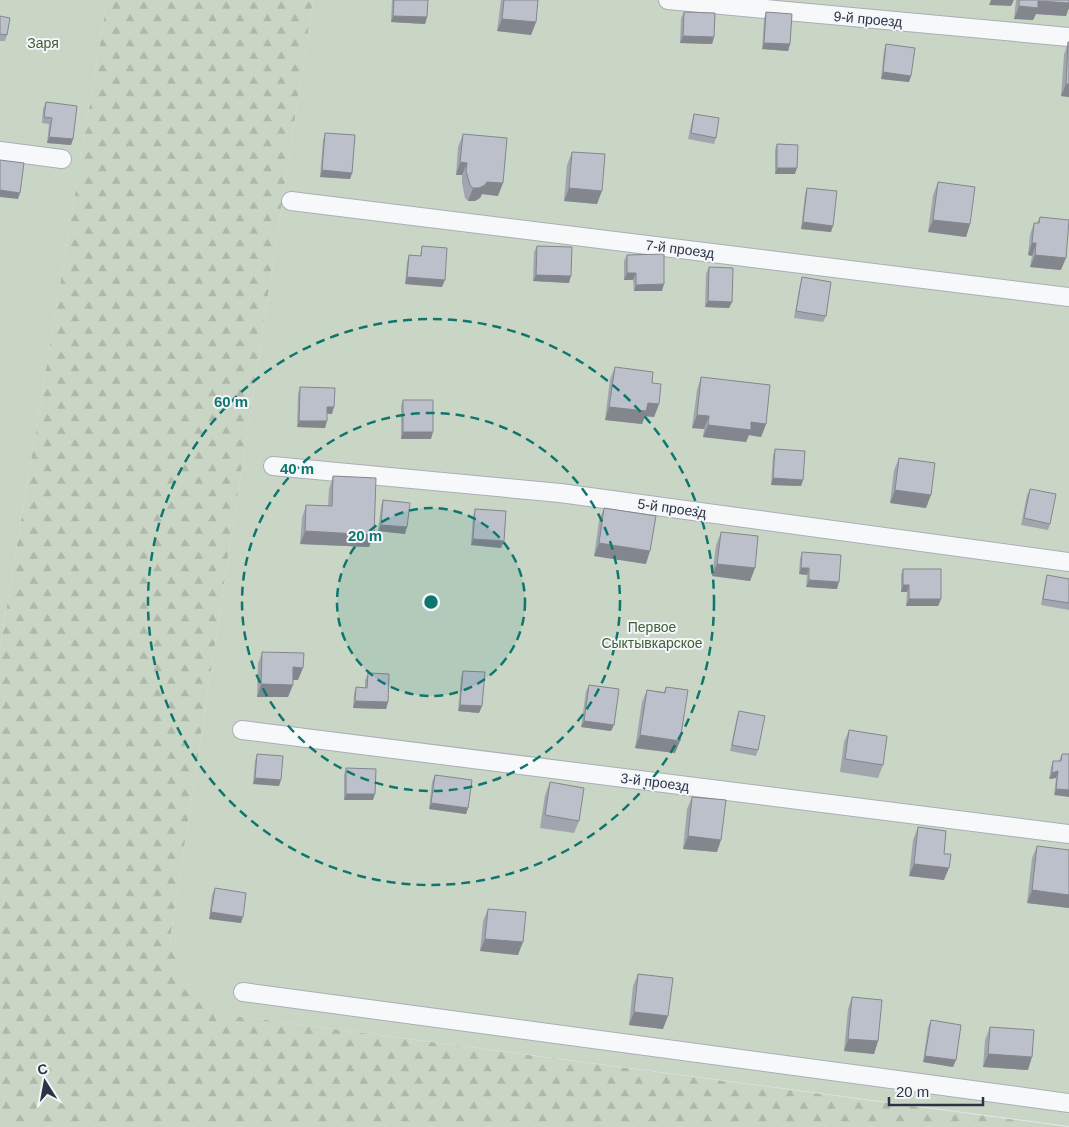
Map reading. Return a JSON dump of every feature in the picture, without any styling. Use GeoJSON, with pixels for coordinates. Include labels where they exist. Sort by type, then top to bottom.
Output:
{"type":"FeatureCollection","features":[{"type":"Feature","properties":{"kind":"lane","name":"9-й проезд"},"geometry":{"type":"LineString","coordinates":[[668,0],[1069,37]]}},
{"type":"Feature","properties":{"kind":"lane"},"geometry":{"type":"LineString","coordinates":[[0,151],[62,159]]}},
{"type":"Feature","properties":{"kind":"lane","name":"7-й проезд"},"geometry":{"type":"LineString","coordinates":[[290,201],[1069,297]]}},
{"type":"Feature","properties":{"kind":"lane","name":"5-й проезд"},"geometry":{"type":"LineString","coordinates":[[273,466],[560,493],[1069,562]]}},
{"type":"Feature","properties":{"kind":"lane","name":"3-й проезд"},"geometry":{"type":"LineString","coordinates":[[242,730],[1069,834]]}},
{"type":"Feature","properties":{"kind":"lane"},"geometry":{"type":"LineString","coordinates":[[242,992],[1069,1103]]}},
{"type":"Feature","properties":{"kind":"green space","name":"Заря"},"geometry":{"type":"Polygon","coordinates":[[[0,0],[107,0],[0,647],[0,0]]]}},
{"type":"Feature","properties":{"kind":"green space"},"geometry":{"type":"Polygon","coordinates":[[[107,0],[313,0],[170,940],[183,978],[207,1012],[1069,1127],[0,1127],[0,647],[107,0]]]}},
{"type":"Feature","properties":{"kind":"green space","name":"Первое Сыктывкарское"},"geometry":{"type":"Polygon","coordinates":[[[313,0],[1069,0],[1069,1126],[206,1012],[183,978],[170,940],[313,0]]]}},
{"type":"Feature","properties":{"kind":"building"},"geometry":{"type":"Polygon","coordinates":[[[394,0],[428,0],[427,17],[393,16],[394,0]]]}},
{"type":"Feature","properties":{"kind":"building"},"geometry":{"type":"Polygon","coordinates":[[[504,0],[538,0],[536,22],[502,19],[504,0]]]}},
{"type":"Feature","properties":{"kind":"building"},"geometry":{"type":"Polygon","coordinates":[[[1019,0],[1069,0],[1069,3],[1038,1],[1038,8],[1019,6],[1019,0]]]}},
{"type":"Feature","properties":{"kind":"building"},"geometry":{"type":"Polygon","coordinates":[[[684,12],[715,13],[714,37],[683,36],[684,12]]]}},
{"type":"Feature","properties":{"kind":"building"},"geometry":{"type":"Polygon","coordinates":[[[766,12],[792,14],[790,44],[764,43],[766,12]]]}},
{"type":"Feature","properties":{"kind":"building"},"geometry":{"type":"Polygon","coordinates":[[[0,16],[10,18],[7,35],[0,34],[0,16]]]}},
{"type":"Feature","properties":{"kind":"building"},"geometry":{"type":"Polygon","coordinates":[[[1068,42],[1069,84],[1066,84],[1068,42]]]}},
{"type":"Feature","properties":{"kind":"building"},"geometry":{"type":"Polygon","coordinates":[[[886,44],[915,48],[911,76],[883,72],[886,44]]]}},
{"type":"Feature","properties":{"kind":"building"},"geometry":{"type":"Polygon","coordinates":[[[46,102],[77,106],[73,139],[49,137],[52,118],[44,117],[46,102]]]}},
{"type":"Feature","properties":{"kind":"building"},"geometry":{"type":"Polygon","coordinates":[[[694,114],[719,118],[716,138],[691,133],[694,114]]]}},
{"type":"Feature","properties":{"kind":"building"},"geometry":{"type":"Polygon","coordinates":[[[325,133],[355,135],[352,173],[322,170],[325,133]]]}},
{"type":"Feature","properties":{"kind":"building"},"geometry":{"type":"Polygon","coordinates":[[[463,134],[507,138],[503,183],[487,182],[479,188],[473,188],[470,185],[466,171],[467,163],[460,162],[463,134]]]}},
{"type":"Feature","properties":{"kind":"building"},"geometry":{"type":"Polygon","coordinates":[[[777,144],[798,145],[797,168],[777,168],[777,144]]]}},
{"type":"Feature","properties":{"kind":"building"},"geometry":{"type":"Polygon","coordinates":[[[572,152],[605,154],[602,191],[569,188],[572,152]]]}},
{"type":"Feature","properties":{"kind":"building"},"geometry":{"type":"Polygon","coordinates":[[[0,160],[24,163],[20,193],[0,190],[0,160]]]}},
{"type":"Feature","properties":{"kind":"building"},"geometry":{"type":"Polygon","coordinates":[[[938,182],[975,187],[970,224],[933,220],[938,182]]]}},
{"type":"Feature","properties":{"kind":"building"},"geometry":{"type":"Polygon","coordinates":[[[807,188],[837,191],[833,226],[803,222],[807,188]]]}},
{"type":"Feature","properties":{"kind":"building"},"geometry":{"type":"Polygon","coordinates":[[[1040,217],[1069,220],[1066,258],[1035,255],[1036,243],[1032,243],[1034,223],[1039,223],[1040,217]]]}},
{"type":"Feature","properties":{"kind":"building"},"geometry":{"type":"Polygon","coordinates":[[[422,246],[447,248],[445,280],[407,277],[409,255],[421,256],[422,246]]]}},
{"type":"Feature","properties":{"kind":"building"},"geometry":{"type":"Polygon","coordinates":[[[537,246],[572,247],[571,276],[536,275],[537,246]]]}},
{"type":"Feature","properties":{"kind":"building"},"geometry":{"type":"Polygon","coordinates":[[[664,254],[664,284],[636,285],[636,273],[627,273],[627,255],[664,254]]]}},
{"type":"Feature","properties":{"kind":"building"},"geometry":{"type":"Polygon","coordinates":[[[709,267],[733,268],[732,302],[708,301],[709,267]]]}},
{"type":"Feature","properties":{"kind":"building"},"geometry":{"type":"Polygon","coordinates":[[[802,277],[831,282],[826,316],[796,311],[802,277]]]}},
{"type":"Feature","properties":{"kind":"building"},"geometry":{"type":"Polygon","coordinates":[[[615,367],[653,372],[652,383],[661,384],[659,404],[648,403],[646,411],[609,407],[615,367]]]}},
{"type":"Feature","properties":{"kind":"building"},"geometry":{"type":"Polygon","coordinates":[[[701,377],[770,385],[766,424],[751,422],[751,430],[708,425],[709,416],[697,415],[701,377]]]}},
{"type":"Feature","properties":{"kind":"building"},"geometry":{"type":"Polygon","coordinates":[[[300,387],[335,388],[334,407],[327,407],[327,421],[299,421],[300,387]]]}},
{"type":"Feature","properties":{"kind":"building"},"geometry":{"type":"Polygon","coordinates":[[[403,400],[433,400],[433,432],[403,432],[403,400]]]}},
{"type":"Feature","properties":{"kind":"building"},"geometry":{"type":"Polygon","coordinates":[[[775,449],[805,451],[803,480],[773,478],[775,449]]]}},
{"type":"Feature","properties":{"kind":"building"},"geometry":{"type":"Polygon","coordinates":[[[899,458],[935,463],[931,495],[895,490],[899,458]]]}},
{"type":"Feature","properties":{"kind":"building"},"geometry":{"type":"Polygon","coordinates":[[[333,476],[376,478],[374,535],[305,531],[306,505],[332,506],[333,476]]]}},
{"type":"Feature","properties":{"kind":"building"},"geometry":{"type":"Polygon","coordinates":[[[1030,489],[1056,494],[1050,524],[1024,518],[1030,489]]]}},
{"type":"Feature","properties":{"kind":"building"},"geometry":{"type":"Polygon","coordinates":[[[383,500],[410,503],[407,527],[381,525],[383,500]]]}},
{"type":"Feature","properties":{"kind":"building"},"geometry":{"type":"Polygon","coordinates":[[[604,508],[656,516],[650,551],[599,543],[604,508]]]}},
{"type":"Feature","properties":{"kind":"building"},"geometry":{"type":"Polygon","coordinates":[[[475,509],[506,511],[504,541],[473,539],[475,509]]]}},
{"type":"Feature","properties":{"kind":"building"},"geometry":{"type":"Polygon","coordinates":[[[721,532],[758,536],[755,568],[717,564],[721,532]]]}},
{"type":"Feature","properties":{"kind":"building"},"geometry":{"type":"Polygon","coordinates":[[[802,552],[841,555],[839,582],[809,580],[809,568],[801,568],[802,552]]]}},
{"type":"Feature","properties":{"kind":"building"},"geometry":{"type":"Polygon","coordinates":[[[903,569],[941,569],[941,599],[909,599],[909,585],[903,585],[903,569]]]}},
{"type":"Feature","properties":{"kind":"building"},"geometry":{"type":"Polygon","coordinates":[[[1047,575],[1069,579],[1069,603],[1043,599],[1047,575]]]}},
{"type":"Feature","properties":{"kind":"building"},"geometry":{"type":"Polygon","coordinates":[[[262,652],[304,653],[303,668],[293,667],[293,685],[261,684],[262,652]]]}},
{"type":"Feature","properties":{"kind":"building"},"geometry":{"type":"Polygon","coordinates":[[[463,671],[485,672],[482,706],[460,705],[463,671]]]}},
{"type":"Feature","properties":{"kind":"building"},"geometry":{"type":"Polygon","coordinates":[[[368,673],[389,674],[388,702],[355,701],[356,687],[367,688],[368,673]]]}},
{"type":"Feature","properties":{"kind":"building"},"geometry":{"type":"Polygon","coordinates":[[[589,685],[619,689],[614,725],[584,721],[589,685]]]}},
{"type":"Feature","properties":{"kind":"building"},"geometry":{"type":"Polygon","coordinates":[[[666,687],[688,690],[680,741],[640,735],[647,690],[665,693],[666,687]]]}},
{"type":"Feature","properties":{"kind":"building"},"geometry":{"type":"Polygon","coordinates":[[[739,711],[765,716],[758,750],[732,745],[739,711]]]}},
{"type":"Feature","properties":{"kind":"building"},"geometry":{"type":"Polygon","coordinates":[[[849,730],[887,736],[883,765],[845,759],[849,730]]]}},
{"type":"Feature","properties":{"kind":"building"},"geometry":{"type":"Polygon","coordinates":[[[257,754],[283,756],[281,780],[255,778],[257,754]]]}},
{"type":"Feature","properties":{"kind":"building"},"geometry":{"type":"Polygon","coordinates":[[[1062,754],[1069,754],[1069,790],[1056,789],[1058,771],[1052,773],[1053,761],[1061,761],[1062,754]]]}},
{"type":"Feature","properties":{"kind":"building"},"geometry":{"type":"Polygon","coordinates":[[[346,768],[376,769],[375,794],[346,794],[346,768]]]}},
{"type":"Feature","properties":{"kind":"building"},"geometry":{"type":"Polygon","coordinates":[[[435,775],[472,780],[468,808],[431,803],[435,775]]]}},
{"type":"Feature","properties":{"kind":"building"},"geometry":{"type":"Polygon","coordinates":[[[550,782],[584,788],[579,821],[545,815],[550,782]]]}},
{"type":"Feature","properties":{"kind":"building"},"geometry":{"type":"Polygon","coordinates":[[[692,797],[726,800],[721,840],[688,836],[692,797]]]}},
{"type":"Feature","properties":{"kind":"building"},"geometry":{"type":"Polygon","coordinates":[[[918,827],[946,831],[944,854],[951,854],[949,868],[914,864],[918,827]]]}},
{"type":"Feature","properties":{"kind":"building"},"geometry":{"type":"Polygon","coordinates":[[[1037,846],[1069,850],[1069,895],[1032,890],[1037,846]]]}},
{"type":"Feature","properties":{"kind":"building"},"geometry":{"type":"Polygon","coordinates":[[[215,888],[246,893],[243,917],[211,912],[215,888]]]}},
{"type":"Feature","properties":{"kind":"building"},"geometry":{"type":"Polygon","coordinates":[[[488,909],[526,912],[523,942],[485,939],[488,909]]]}},
{"type":"Feature","properties":{"kind":"building"},"geometry":{"type":"Polygon","coordinates":[[[638,974],[673,978],[668,1016],[634,1012],[638,974]]]}},
{"type":"Feature","properties":{"kind":"building"},"geometry":{"type":"Polygon","coordinates":[[[852,997],[882,1000],[878,1041],[848,1039],[852,997]]]}},
{"type":"Feature","properties":{"kind":"building"},"geometry":{"type":"Polygon","coordinates":[[[931,1020],[961,1025],[956,1060],[925,1056],[931,1020]]]}},
{"type":"Feature","properties":{"kind":"building"},"geometry":{"type":"Polygon","coordinates":[[[990,1027],[1034,1030],[1032,1057],[988,1054],[990,1027]]]}}]}
